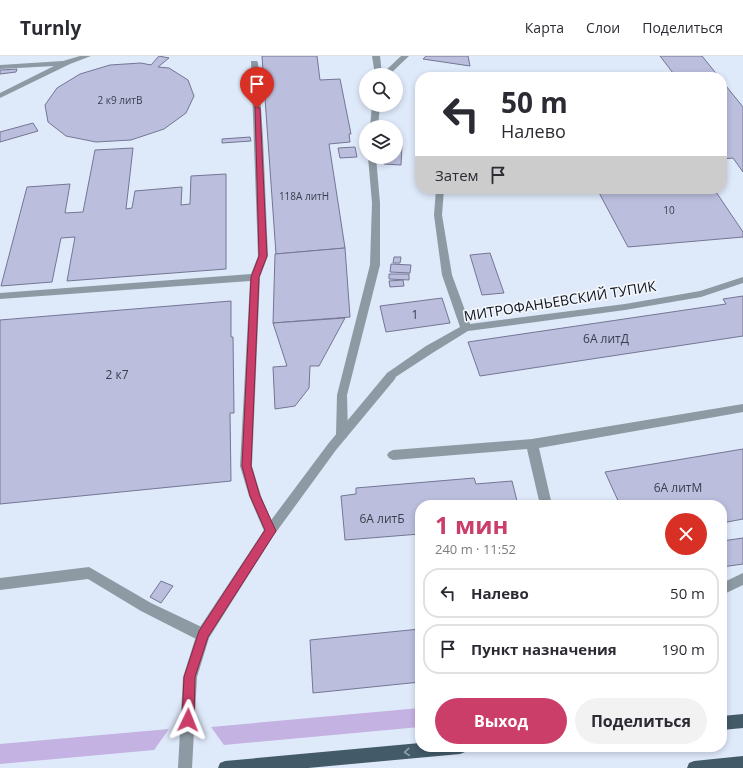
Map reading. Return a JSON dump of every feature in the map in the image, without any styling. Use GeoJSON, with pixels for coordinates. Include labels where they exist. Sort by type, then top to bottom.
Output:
{"type":"FeatureCollection","features":[{"type":"Feature","properties":{"kind":"main road"},"geometry":{"type":"LineString","coordinates":[[727,723],[743,722]]}},
{"type":"Feature","properties":{"kind":"main road"},"geometry":{"type":"LineString","coordinates":[[225,768],[415,751]]}},
{"type":"Feature","properties":{"kind":"main road"},"geometry":{"type":"LineString","coordinates":[[694,768],[743,764]]}},
{"type":"Feature","properties":{"kind":"street"},"geometry":{"type":"LineString","coordinates":[[0,96],[67,62],[87,56]]}},
{"type":"Feature","properties":{"kind":"street"},"geometry":{"type":"LineString","coordinates":[[376,56],[378,68]]}},
{"type":"Feature","properties":{"kind":"street"},"geometry":{"type":"LineString","coordinates":[[392,68],[405,56]]}},
{"type":"Feature","properties":{"kind":"street"},"geometry":{"type":"LineString","coordinates":[[0,67],[67,62]]}},
{"type":"Feature","properties":{"kind":"street"},"geometry":{"type":"LineString","coordinates":[[254,63],[259,138],[263,256],[255,277],[246,466],[255,496],[270,531]]}},
{"type":"Feature","properties":{"kind":"street"},"geometry":{"type":"LineString","coordinates":[[342,435],[342,395],[375,265],[376,203],[373,164]]}},
{"type":"Feature","properties":{"kind":"street"},"geometry":{"type":"LineString","coordinates":[[440,194],[438,215],[447,275],[466,328]]}},
{"type":"Feature","properties":{"kind":"street"},"geometry":{"type":"LineString","coordinates":[[0,296],[255,277]]}},
{"type":"Feature","properties":{"kind":"street","name":"МИТРОФАНЬЕВСКИЙ ТУПИК"},"geometry":{"type":"LineString","coordinates":[[185,768],[190,677],[203,635],[270,531],[342,435],[391,376],[466,328],[625,307],[701,294],[743,280]]}},
{"type":"Feature","properties":{"kind":"street"},"geometry":{"type":"LineString","coordinates":[[393,455],[532,444],[743,408]]}},
{"type":"Feature","properties":{"kind":"street"},"geometry":{"type":"LineString","coordinates":[[532,444],[545,500]]}},
{"type":"Feature","properties":{"kind":"street"},"geometry":{"type":"LineString","coordinates":[[0,584],[89,573],[146,607],[203,635]]}},
{"type":"Feature","properties":{"kind":"street"},"geometry":{"type":"LineString","coordinates":[[727,587],[743,579]]}},
{"type":"Feature","properties":{"kind":"shaded area"},"geometry":{"type":"Polygon","coordinates":[[[415,708],[415,727],[224,745],[211,727],[415,708]]]}},
{"type":"Feature","properties":{"kind":"shaded area"},"geometry":{"type":"Polygon","coordinates":[[[169,729],[154,750],[0,764],[0,744],[169,729]]]}},
{"type":"Feature","properties":{"kind":"building"},"geometry":{"type":"Polygon","coordinates":[[[159,56],[169,58],[158,67],[169,68],[188,80],[194,96],[186,113],[164,129],[131,140],[96,142],[66,136],[48,122],[45,105],[57,88],[80,74],[110,65],[141,63],[151,65],[159,56]]]}},
{"type":"Feature","properties":{"kind":"building"},"geometry":{"type":"Polygon","coordinates":[[[262,56],[317,56],[320,80],[340,79],[351,134],[349,134],[350,142],[329,144],[345,248],[276,254],[262,56]]]}},
{"type":"Feature","properties":{"kind":"building"},"geometry":{"type":"Polygon","coordinates":[[[426,56],[468,56],[470,66],[423,59],[426,56]]]}},
{"type":"Feature","properties":{"kind":"building"},"geometry":{"type":"Polygon","coordinates":[[[660,56],[702,56],[715,72],[672,72],[660,56]]]}},
{"type":"Feature","properties":{"kind":"building"},"geometry":{"type":"Polygon","coordinates":[[[17,69],[16,72],[0,74],[0,70],[17,69]]]}},
{"type":"Feature","properties":{"kind":"building"},"geometry":{"type":"Polygon","coordinates":[[[727,87],[743,107],[743,172],[733,158],[727,159],[727,87]]]}},
{"type":"Feature","properties":{"kind":"building"},"geometry":{"type":"Polygon","coordinates":[[[33,123],[38,131],[0,142],[0,132],[33,123]]]}},
{"type":"Feature","properties":{"kind":"building"},"geometry":{"type":"Polygon","coordinates":[[[250,137],[251,141],[222,143],[222,139],[250,137]]]}},
{"type":"Feature","properties":{"kind":"building"},"geometry":{"type":"Polygon","coordinates":[[[355,147],[357,157],[340,158],[338,148],[355,147]]]}},
{"type":"Feature","properties":{"kind":"building"},"geometry":{"type":"Polygon","coordinates":[[[133,148],[126,209],[132,208],[135,191],[182,187],[181,205],[190,204],[191,176],[226,174],[226,269],[67,281],[75,237],[61,238],[52,282],[1,286],[27,187],[70,184],[65,213],[83,212],[95,150],[133,148]]]}},
{"type":"Feature","properties":{"kind":"building"},"geometry":{"type":"Polygon","coordinates":[[[600,194],[717,194],[743,232],[743,237],[628,247],[600,194]]]}},
{"type":"Feature","properties":{"kind":"building"},"geometry":{"type":"Polygon","coordinates":[[[345,248],[350,317],[273,323],[275,254],[345,248]]]}},
{"type":"Feature","properties":{"kind":"building"},"geometry":{"type":"Polygon","coordinates":[[[490,253],[504,293],[482,295],[470,255],[490,253]]]}},
{"type":"Feature","properties":{"kind":"building"},"geometry":{"type":"Polygon","coordinates":[[[394,257],[401,257],[400,263],[393,263],[394,257]]]}},
{"type":"Feature","properties":{"kind":"building"},"geometry":{"type":"Polygon","coordinates":[[[391,264],[411,265],[410,273],[390,272],[391,264]]]}},
{"type":"Feature","properties":{"kind":"building"},"geometry":{"type":"Polygon","coordinates":[[[389,274],[409,274],[409,280],[389,279],[389,274]]]}},
{"type":"Feature","properties":{"kind":"building"},"geometry":{"type":"Polygon","coordinates":[[[403,280],[404,286],[390,287],[389,281],[403,280]]]}},
{"type":"Feature","properties":{"kind":"building"},"geometry":{"type":"Polygon","coordinates":[[[743,296],[743,336],[480,376],[468,342],[726,304],[723,299],[743,296]]]}},
{"type":"Feature","properties":{"kind":"building"},"geometry":{"type":"Polygon","coordinates":[[[442,298],[450,323],[386,332],[380,306],[442,298]]]}},
{"type":"Feature","properties":{"kind":"building"},"geometry":{"type":"Polygon","coordinates":[[[231,301],[234,413],[230,413],[231,481],[0,504],[0,320],[231,301]]]}},
{"type":"Feature","properties":{"kind":"building"},"geometry":{"type":"Polygon","coordinates":[[[345,318],[319,366],[310,366],[309,388],[295,406],[275,409],[273,367],[287,366],[273,323],[345,318]]]}},
{"type":"Feature","properties":{"kind":"building"},"geometry":{"type":"Polygon","coordinates":[[[743,449],[743,519],[727,522],[727,500],[618,500],[605,472],[743,449]]]}},
{"type":"Feature","properties":{"kind":"building"},"geometry":{"type":"Polygon","coordinates":[[[474,478],[476,484],[512,481],[517,500],[415,500],[415,534],[345,540],[341,496],[356,494],[356,488],[474,478]]]}},
{"type":"Feature","properties":{"kind":"building"},"geometry":{"type":"Polygon","coordinates":[[[743,538],[743,564],[727,566],[727,540],[743,538]]]}},
{"type":"Feature","properties":{"kind":"building"},"geometry":{"type":"Polygon","coordinates":[[[161,581],[173,586],[161,603],[150,597],[161,581]]]}},
{"type":"Feature","properties":{"kind":"building"},"geometry":{"type":"Polygon","coordinates":[[[415,630],[415,683],[313,693],[310,640],[415,630]]]}},
{"type":"Feature","properties":{"kind":"route"},"geometry":{"type":"LineString","coordinates":[[188,720],[190,677],[203,635],[270,531],[255,496],[246,466],[255,277],[263,256],[257,108]]}}]}
